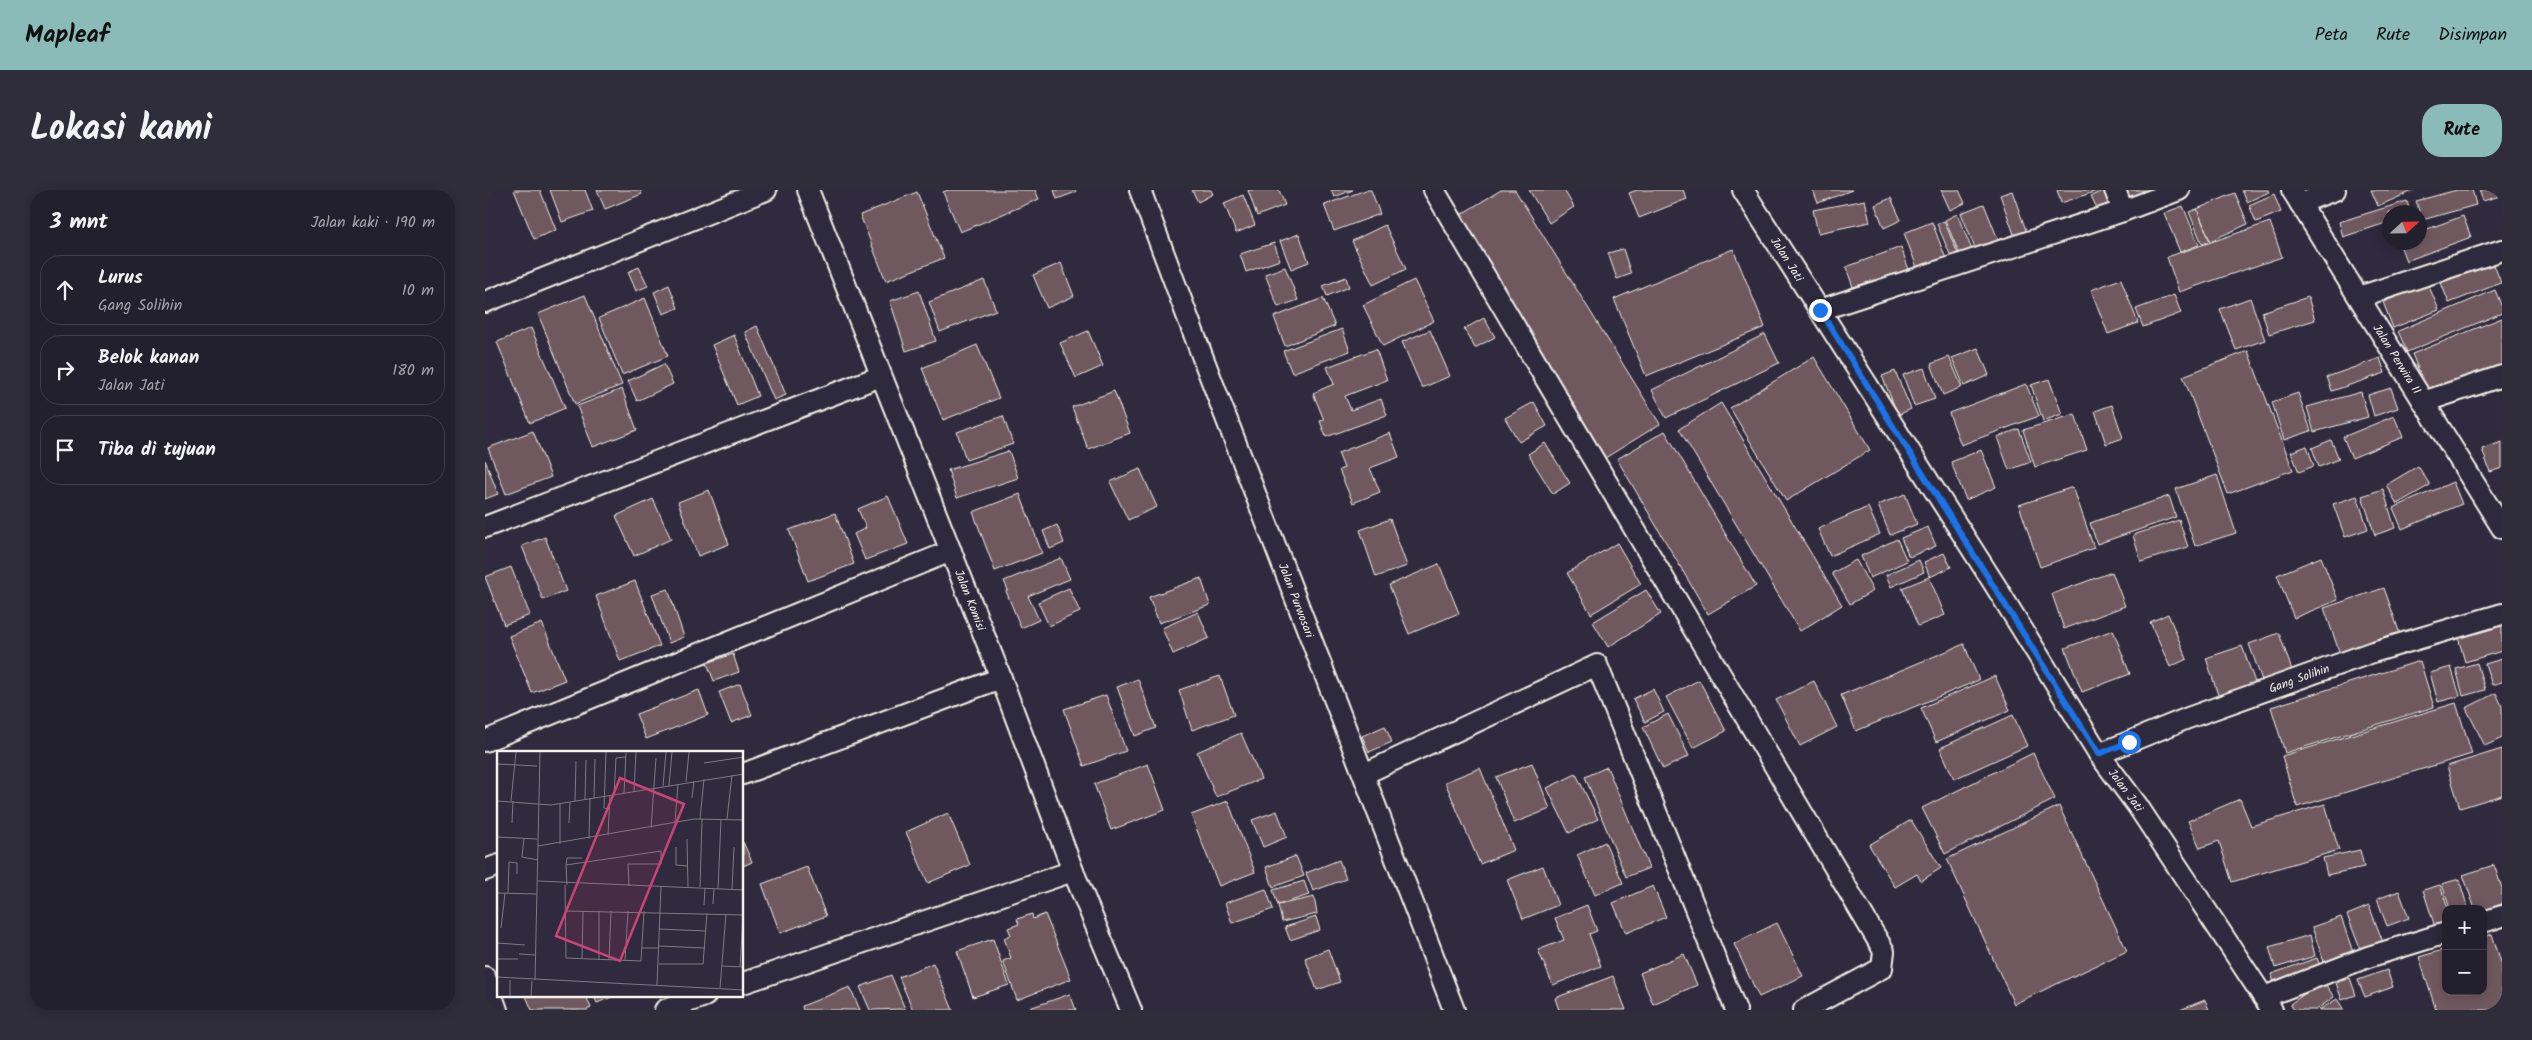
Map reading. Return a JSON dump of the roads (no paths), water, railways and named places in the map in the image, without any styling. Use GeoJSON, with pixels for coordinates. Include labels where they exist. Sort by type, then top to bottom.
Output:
{"type":"FeatureCollection","features":[{"type":"Feature","properties":{"kind":"street"},"geometry":{"type":"LineString","coordinates":[[485,302],[766,190]]}},
{"type":"Feature","properties":{"kind":"street","name":"Jalan Komisi"},"geometry":{"type":"LineString","coordinates":[[808,190],[1001,678],[1073,871],[1131,1010]]}},
{"type":"Feature","properties":{"kind":"street","name":"Jalan Purwosari"},"geometry":{"type":"LineString","coordinates":[[1141,190],[1203,358],[1454,1010]]}},
{"type":"Feature","properties":{"kind":"street"},"geometry":{"type":"LineString","coordinates":[[1433,190],[1884,951],[1882,968],[1804,1010]]}},
{"type":"Feature","properties":{"kind":"street","name":"Jalan Jati"},"geometry":{"type":"LineString","coordinates":[[1743,190],[2099,754],[2137,805],[2268,1004]]}},
{"type":"Feature","properties":{"kind":"street"},"geometry":{"type":"LineString","coordinates":[[2115,190],[2123,211]]}},
{"type":"Feature","properties":{"kind":"street"},"geometry":{"type":"LineString","coordinates":[[1820,310],[2123,211],[2179,190]]}},
{"type":"Feature","properties":{"kind":"street"},"geometry":{"type":"LineString","coordinates":[[2296,197],[2335,190]]}},
{"type":"Feature","properties":{"kind":"street","name":"Jalan Perwira II"},"geometry":{"type":"LineString","coordinates":[[2296,197],[2502,528]]}},
{"type":"Feature","properties":{"kind":"street"},"geometry":{"type":"LineString","coordinates":[[2359,297],[2502,250]]}},
{"type":"Feature","properties":{"kind":"street"},"geometry":{"type":"LineString","coordinates":[[485,527],[881,376]]}},
{"type":"Feature","properties":{"kind":"street"},"geometry":{"type":"LineString","coordinates":[[2423,402],[2502,376]]}},
{"type":"Feature","properties":{"kind":"street"},"geometry":{"type":"LineString","coordinates":[[485,741],[951,552]]}},
{"type":"Feature","properties":{"kind":"street","name":"Gang Solihin"},"geometry":{"type":"LineString","coordinates":[[2099,754],[2188,718],[2373,652],[2502,614]]}},
{"type":"Feature","properties":{"kind":"street"},"geometry":{"type":"LineString","coordinates":[[1364,774],[1597,665],[1735,1010]]}},
{"type":"Feature","properties":{"kind":"street"},"geometry":{"type":"LineString","coordinates":[[744,774],[1001,678]]}},
{"type":"Feature","properties":{"kind":"street"},"geometry":{"type":"LineString","coordinates":[[485,870],[497,866]]}},
{"type":"Feature","properties":{"kind":"street"},"geometry":{"type":"LineString","coordinates":[[744,983],[1073,871]]}},
{"type":"Feature","properties":{"kind":"street"},"geometry":{"type":"LineString","coordinates":[[2487,921],[2502,916]]}},
{"type":"Feature","properties":{"kind":"street"},"geometry":{"type":"LineString","coordinates":[[2268,1004],[2368,957],[2442,934]]}},
{"type":"Feature","properties":{"kind":"street"},"geometry":{"type":"LineString","coordinates":[[485,977],[497,1010]]}},
{"type":"Feature","properties":{"kind":"street"},"geometry":{"type":"LineString","coordinates":[[665,1010],[699,998]]}}]}
